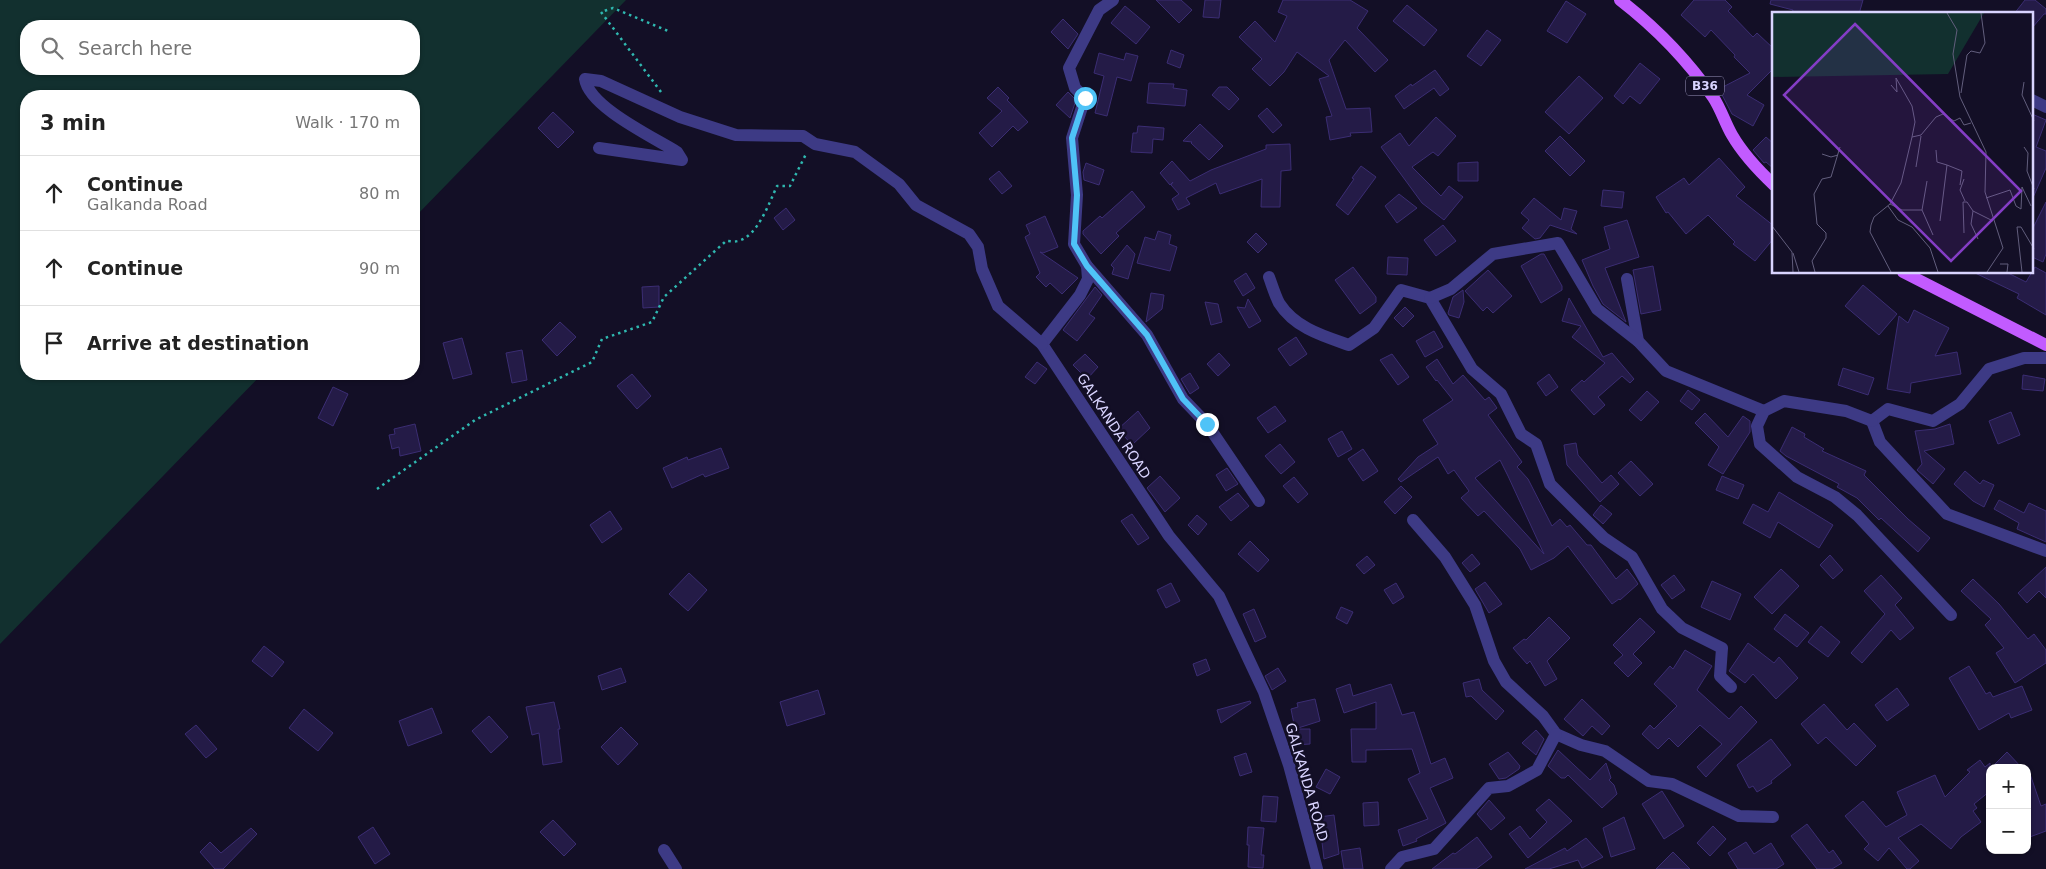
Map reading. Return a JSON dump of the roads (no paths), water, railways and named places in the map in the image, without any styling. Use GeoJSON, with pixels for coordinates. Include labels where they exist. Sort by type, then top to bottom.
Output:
{"type":"FeatureCollection","features":[{"type":"Feature","properties":{"kind":"main road","name":"B36"},"geometry":{"type":"LineString","coordinates":[[1620,0],[1636,12],[1695,73],[1714,99],[1732,136],[1758,170],[1772,184]]}},
{"type":"Feature","properties":{"kind":"main road"},"geometry":{"type":"LineString","coordinates":[[1907,274],[2046,345]]}},
{"type":"Feature","properties":{"kind":"street"},"geometry":{"type":"LineString","coordinates":[[1113,0],[1099,10],[1069,68],[1075,88],[1085,98],[1072,138],[1077,195],[1074,244],[1087,266],[1147,335],[1183,399],[1207,424],[1259,501]]}},
{"type":"Feature","properties":{"kind":"street","name":"GALKANDA ROAD"},"geometry":{"type":"LineString","coordinates":[[599,148],[682,160],[677,152],[608,111],[586,88],[585,79],[601,81],[680,117],[736,135],[804,136],[815,144],[854,152],[899,184],[916,205],[969,234],[978,247],[982,269],[998,306],[1042,344],[1168,536],[1220,596],[1264,692],[1289,764],[1317,869]]}},
{"type":"Feature","properties":{"kind":"street"},"geometry":{"type":"LineString","coordinates":[[2034,101],[2046,107]]}},
{"type":"Feature","properties":{"kind":"street"},"geometry":{"type":"LineString","coordinates":[[1269,277],[1279,302],[1292,318],[1316,334],[1350,344],[1374,328],[1400,290],[1430,298],[1451,289],[1492,254],[1558,242],[1597,309],[1638,341],[1666,372],[1764,411]]}},
{"type":"Feature","properties":{"kind":"street"},"geometry":{"type":"LineString","coordinates":[[1042,344],[1080,295],[1088,279],[1087,266]]}},
{"type":"Feature","properties":{"kind":"street"},"geometry":{"type":"LineString","coordinates":[[1627,279],[1638,341]]}},
{"type":"Feature","properties":{"kind":"street"},"geometry":{"type":"LineString","coordinates":[[1430,298],[1472,369],[1501,394],[1521,434],[1536,444],[1550,484],[1604,538],[1632,557],[1662,609],[1682,628],[1722,648],[1720,676],[1731,687]]}},
{"type":"Feature","properties":{"kind":"street"},"geometry":{"type":"LineString","coordinates":[[1872,421],[1888,409],[1933,421],[1960,404],[1989,370],[2024,358],[2046,358]]}},
{"type":"Feature","properties":{"kind":"street"},"geometry":{"type":"LineString","coordinates":[[1951,615],[1857,515],[1835,497],[1796,477],[1760,444],[1757,426],[1764,411],[1784,402],[1846,411],[1872,421],[1880,442],[1947,514],[2046,551]]}},
{"type":"Feature","properties":{"kind":"street"},"geometry":{"type":"LineString","coordinates":[[1413,520],[1445,557],[1475,605],[1494,660],[1506,682],[1542,716],[1556,734],[1581,745],[1605,751],[1649,781],[1672,784],[1739,816],[1772,817]]}},
{"type":"Feature","properties":{"kind":"street"},"geometry":{"type":"LineString","coordinates":[[1391,869],[1402,857],[1434,849],[1489,788],[1508,786],[1537,770],[1556,734]]}},
{"type":"Feature","properties":{"kind":"street"},"geometry":{"type":"LineString","coordinates":[[664,850],[676,869]]}}]}
